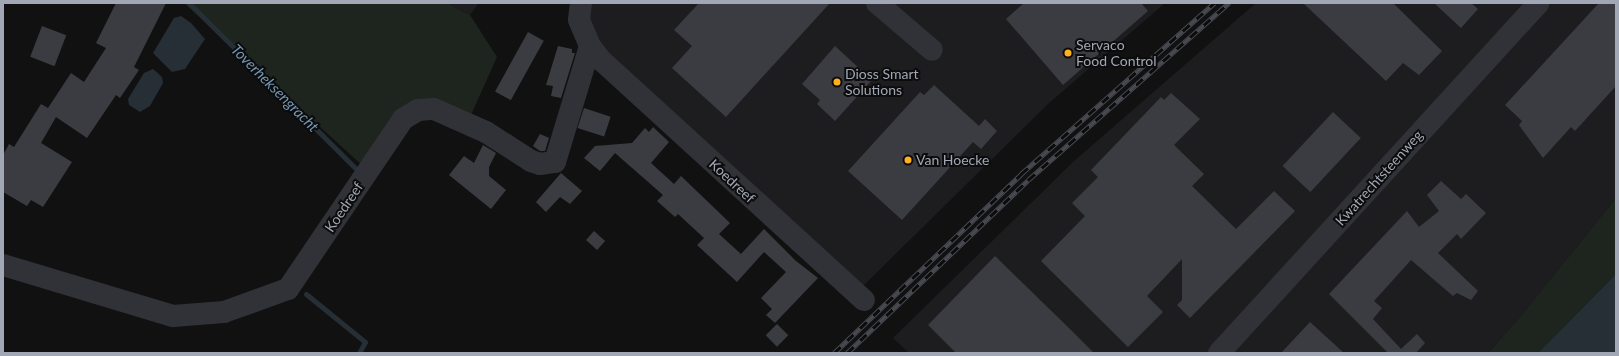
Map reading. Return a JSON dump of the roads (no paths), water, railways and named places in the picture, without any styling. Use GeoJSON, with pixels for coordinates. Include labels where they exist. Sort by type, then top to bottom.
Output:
{"type":"FeatureCollection","features":[{"type":"Feature","properties":{"kind":"street"},"geometry":{"type":"LineString","coordinates":[[581,3],[579,20],[596,53]]}},
{"type":"Feature","properties":{"kind":"street"},"geometry":{"type":"LineString","coordinates":[[877,3],[932,50]]}},
{"type":"Feature","properties":{"kind":"street","name":"Kwatrechtsteenweg"},"geometry":{"type":"LineString","coordinates":[[1219,353],[1538,3]]}},
{"type":"Feature","properties":{"kind":"street","name":"Koedreef"},"geometry":{"type":"LineString","coordinates":[[3,265],[173,316],[224,312],[288,289],[403,119],[418,110],[434,109],[486,132],[531,161],[540,164],[555,162],[596,53],[864,300]]}},
{"type":"Feature","properties":{"kind":"waterway","name":"Toverheksengracht"},"geometry":{"type":"LineString","coordinates":[[189,3],[360,173]]}},
{"type":"Feature","properties":{"kind":"waterway","name":"Toverheksengracht"},"geometry":{"type":"LineString","coordinates":[[306,294],[365,342],[359,353]]}},
{"type":"Feature","properties":{"kind":"railway"},"geometry":{"type":"LineString","coordinates":[[834,353],[1021,174],[1214,3]]}},
{"type":"Feature","properties":{"kind":"railway"},"geometry":{"type":"LineString","coordinates":[[847,353],[1028,180],[1229,3]]}},
{"type":"Feature","properties":{"kind":"place","name":"Servaco Food Control"},"geometry":{"type":"Point","coordinates":[1068,53]}},
{"type":"Feature","properties":{"kind":"place","name":"Dioss Smart Solutions"},"geometry":{"type":"Point","coordinates":[837,82]}},
{"type":"Feature","properties":{"kind":"place","name":"Van Hoecke"},"geometry":{"type":"Point","coordinates":[908,160]}}]}
